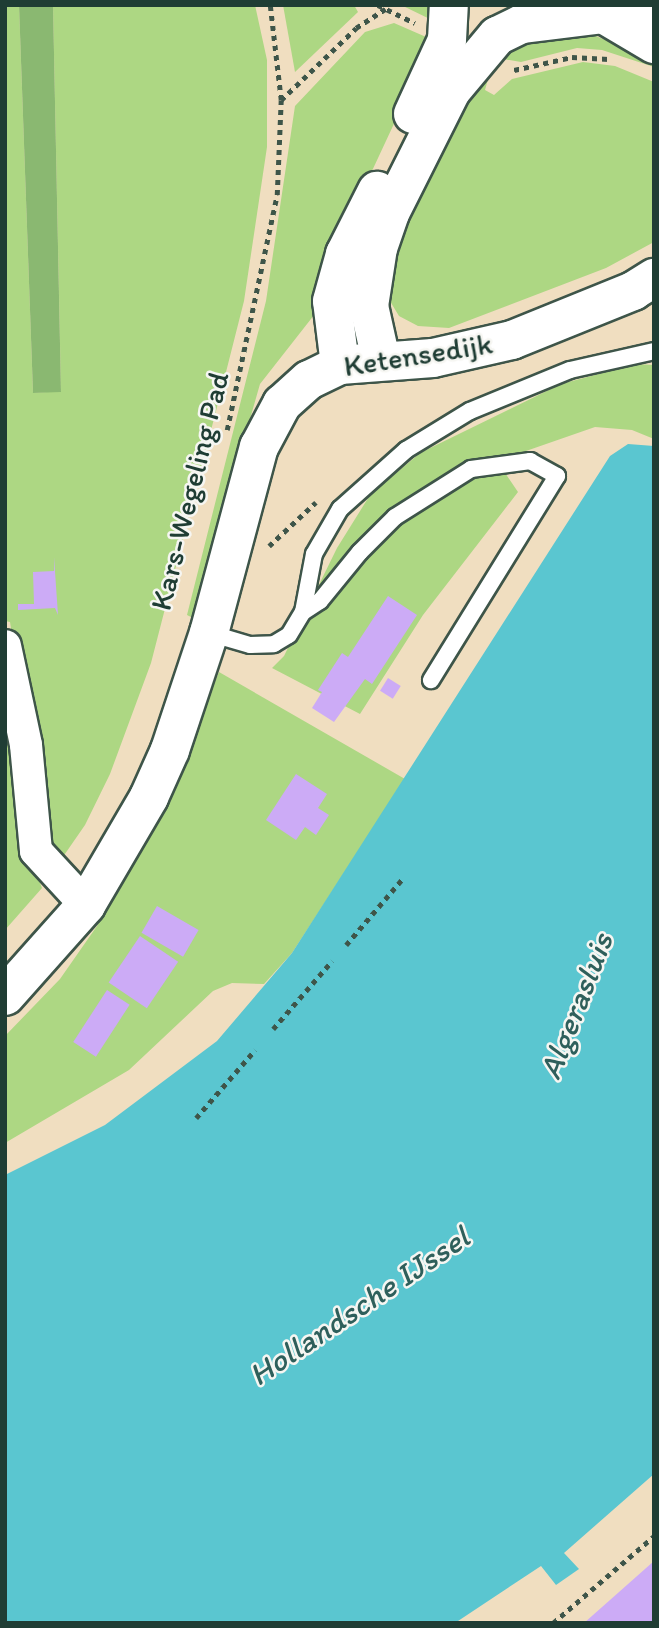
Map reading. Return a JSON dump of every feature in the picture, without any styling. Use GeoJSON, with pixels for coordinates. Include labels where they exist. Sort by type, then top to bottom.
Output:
{"type":"FeatureCollection","features":[{"type":"Feature","properties":{"kind":"street"},"geometry":{"type":"LineString","coordinates":[[340,365],[332,301],[345,254],[447,40],[449,5]]}},
{"type":"Feature","properties":{"kind":"street"},"geometry":{"type":"LineString","coordinates":[[644,5],[654,12]]}},
{"type":"Feature","properties":{"kind":"street"},"geometry":{"type":"LineString","coordinates":[[381,360],[369,306],[375,258],[390,213],[452,90],[497,36],[522,24],[596,10],[654,44]]}},
{"type":"Feature","properties":{"kind":"street","name":"Ketensedijk"},"geometry":{"type":"LineString","coordinates":[[209,633],[268,424],[282,404],[309,380],[340,365],[433,358],[512,340],[633,291],[654,278]]}},
{"type":"Feature","properties":{"kind":"street"},"geometry":{"type":"LineString","coordinates":[[5,996],[86,905],[149,797],[170,750],[209,633]]}},
{"type":"Feature","properties":{"kind":"street"},"geometry":{"type":"LineString","coordinates":[[5,646],[26,745],[36,851],[86,905]]}},
{"type":"Feature","properties":{"kind":"lane","name":"Ketensedijk"},"geometry":{"type":"LineString","coordinates":[[209,633],[250,645],[274,644],[289,635],[303,612],[314,554],[340,509],[406,450],[470,411],[570,370],[654,351]]}},
{"type":"Feature","properties":{"kind":"lane","name":"Ketensedijk"},"geometry":{"type":"LineString","coordinates":[[303,612],[320,601],[360,551],[395,517],[471,469],[530,461],[557,476],[431,680]]}},
{"type":"Feature","properties":{"kind":"path","name":"Kars-Wegeling Pad"},"geometry":{"type":"LineString","coordinates":[[226,435],[277,195],[281,100],[270,5]]}},
{"type":"Feature","properties":{"kind":"path"},"geometry":{"type":"LineString","coordinates":[[281,100],[356,28],[386,9]]}},
{"type":"Feature","properties":{"kind":"path"},"geometry":{"type":"LineString","coordinates":[[346,945],[404,877]]}},
{"type":"Feature","properties":{"kind":"path"},"geometry":{"type":"LineString","coordinates":[[273,1029],[332,961]]}},
{"type":"Feature","properties":{"kind":"path"},"geometry":{"type":"LineString","coordinates":[[195,1118],[255,1050]]}},
{"type":"Feature","properties":{"kind":"path"},"geometry":{"type":"LineString","coordinates":[[553,1623],[654,1536]]}},
{"type":"Feature","properties":{"kind":"green space"},"geometry":{"type":"Polygon","coordinates":[[[5,5],[19,5],[33,393],[61,391],[53,5],[255,5],[267,60],[267,147],[244,301],[151,663],[110,774],[85,825],[58,864],[45,853],[10,622],[5,621],[5,5]]]}},
{"type":"Feature","properties":{"kind":"green space"},"geometry":{"type":"Polygon","coordinates":[[[19,5],[53,5],[61,392],[33,393],[19,5]]]}},
{"type":"Feature","properties":{"kind":"green space"},"geometry":{"type":"Polygon","coordinates":[[[283,5],[354,5],[358,12],[295,72],[283,5]]]}},
{"type":"Feature","properties":{"kind":"green space"},"geometry":{"type":"Polygon","coordinates":[[[401,5],[437,5],[438,23],[401,5]]]}},
{"type":"Feature","properties":{"kind":"green space"},"geometry":{"type":"Polygon","coordinates":[[[394,23],[433,40],[358,201],[318,310],[260,384],[193,618],[187,615],[266,301],[295,106],[365,32],[394,23]]]}},
{"type":"Feature","properties":{"kind":"green space"},"geometry":{"type":"Polygon","coordinates":[[[586,32],[654,60],[654,67],[602,50],[577,48],[521,62],[497,58],[499,45],[586,32]]]}},
{"type":"Feature","properties":{"kind":"green space"},"geometry":{"type":"Polygon","coordinates":[[[583,62],[615,66],[654,82],[654,242],[606,268],[449,328],[418,326],[399,316],[379,283],[462,88],[490,72],[485,90],[494,95],[512,79],[583,62]]]}},
{"type":"Feature","properties":{"kind":"green space"},"geometry":{"type":"Polygon","coordinates":[[[636,364],[654,365],[654,439],[632,430],[595,427],[497,461],[518,492],[423,615],[360,714],[272,668],[284,656],[337,548],[370,495],[420,453],[561,384],[636,364]]]}},
{"type":"Feature","properties":{"kind":"green space"},"geometry":{"type":"Polygon","coordinates":[[[219,672],[405,779],[292,953],[264,984],[232,983],[213,991],[129,1070],[5,1143],[5,1036],[60,979],[97,926],[164,806],[219,672]]]}},
{"type":"Feature","properties":{"kind":"green space"},"geometry":{"type":"Polygon","coordinates":[[[5,691],[29,854],[42,888],[5,930],[5,691]]]}},
{"type":"Feature","properties":{"kind":"water"},"geometry":{"type":"Polygon","coordinates":[[[628,444],[654,446],[654,1474],[564,1553],[579,1569],[556,1585],[541,1566],[455,1623],[5,1623],[5,1175],[105,1125],[217,1041],[292,953],[610,456],[628,444]]]}},
{"type":"Feature","properties":{"kind":"building"},"geometry":{"type":"Polygon","coordinates":[[[54,557],[58,615],[55,608],[18,610],[18,604],[34,604],[33,572],[54,571],[54,557]]]}},
{"type":"Feature","properties":{"kind":"building"},"geometry":{"type":"Polygon","coordinates":[[[388,596],[417,615],[372,684],[365,679],[334,722],[312,708],[322,692],[318,690],[342,653],[348,657],[388,596]]]}},
{"type":"Feature","properties":{"kind":"building"},"geometry":{"type":"Polygon","coordinates":[[[388,678],[401,686],[393,699],[380,691],[388,678]]]}},
{"type":"Feature","properties":{"kind":"building"},"geometry":{"type":"Polygon","coordinates":[[[296,774],[327,794],[318,808],[329,815],[316,835],[305,827],[296,840],[266,820],[296,774]]]}},
{"type":"Feature","properties":{"kind":"building"},"geometry":{"type":"Polygon","coordinates":[[[157,906],[199,930],[183,957],[142,933],[157,906]]]}},
{"type":"Feature","properties":{"kind":"building"},"geometry":{"type":"Polygon","coordinates":[[[140,936],[178,962],[147,1008],[109,982],[140,936]]]}},
{"type":"Feature","properties":{"kind":"building"},"geometry":{"type":"Polygon","coordinates":[[[107,990],[130,1005],[96,1057],[73,1042],[107,990]]]}},
{"type":"Feature","properties":{"kind":"building"},"geometry":{"type":"Polygon","coordinates":[[[654,1561],[654,1623],[584,1623],[610,1600],[654,1561]]]}},
{"type":"Feature","properties":{"kind":"water label","name":"Algerasluis"},"geometry":{"type":"Point","coordinates":[576,1006]}},
{"type":"Feature","properties":{"kind":"water label","name":"Hollandsche IJssel"},"geometry":{"type":"Point","coordinates":[359,1306]}}]}
